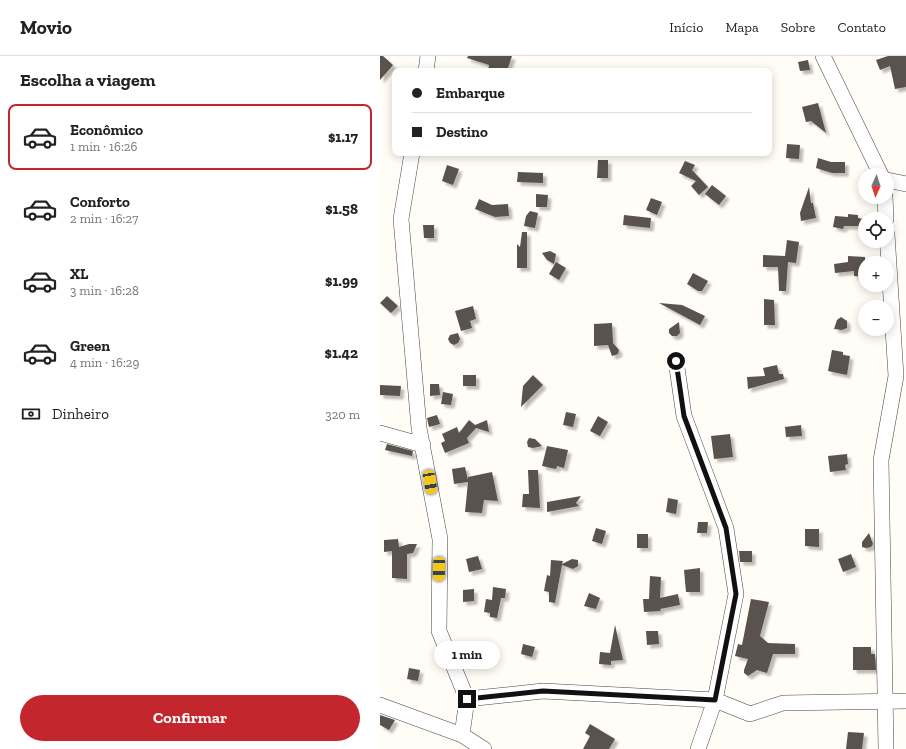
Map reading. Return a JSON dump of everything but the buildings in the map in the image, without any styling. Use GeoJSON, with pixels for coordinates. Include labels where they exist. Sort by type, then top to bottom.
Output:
{"type":"FeatureCollection","features":[{"type":"Feature","properties":{"kind":"street"},"geometry":{"type":"LineString","coordinates":[[426,68],[428,56]]}},
{"type":"Feature","properties":{"kind":"street"},"geometry":{"type":"LineString","coordinates":[[823,56],[879,168]]}},
{"type":"Feature","properties":{"kind":"street"},"geometry":{"type":"LineString","coordinates":[[412,156],[401,219],[419,428],[440,539],[439,631],[467,699],[462,735]]}},
{"type":"Feature","properties":{"kind":"street"},"geometry":{"type":"LineString","coordinates":[[894,181],[906,184]]}},
{"type":"Feature","properties":{"kind":"street"},"geometry":{"type":"LineString","coordinates":[[886,749],[880,460],[896,376],[888,248]]}},
{"type":"Feature","properties":{"kind":"street"},"geometry":{"type":"LineString","coordinates":[[676,361],[684,416],[726,528],[736,594],[715,700],[698,749]]}},
{"type":"Feature","properties":{"kind":"street"},"geometry":{"type":"LineString","coordinates":[[896,376],[906,391]]}},
{"type":"Feature","properties":{"kind":"street"},"geometry":{"type":"LineString","coordinates":[[380,433],[423,445]]}},
{"type":"Feature","properties":{"kind":"street"},"geometry":{"type":"LineString","coordinates":[[467,699],[543,691],[715,700],[750,714],[783,703],[906,701]]}},
{"type":"Feature","properties":{"kind":"street"},"geometry":{"type":"LineString","coordinates":[[380,705],[462,735],[484,749]]}},
{"type":"Feature","properties":{"kind":"route"},"geometry":{"type":"LineString","coordinates":[[467,699],[543,691],[715,700],[736,594],[726,528],[684,416],[676,361]]}}]}
